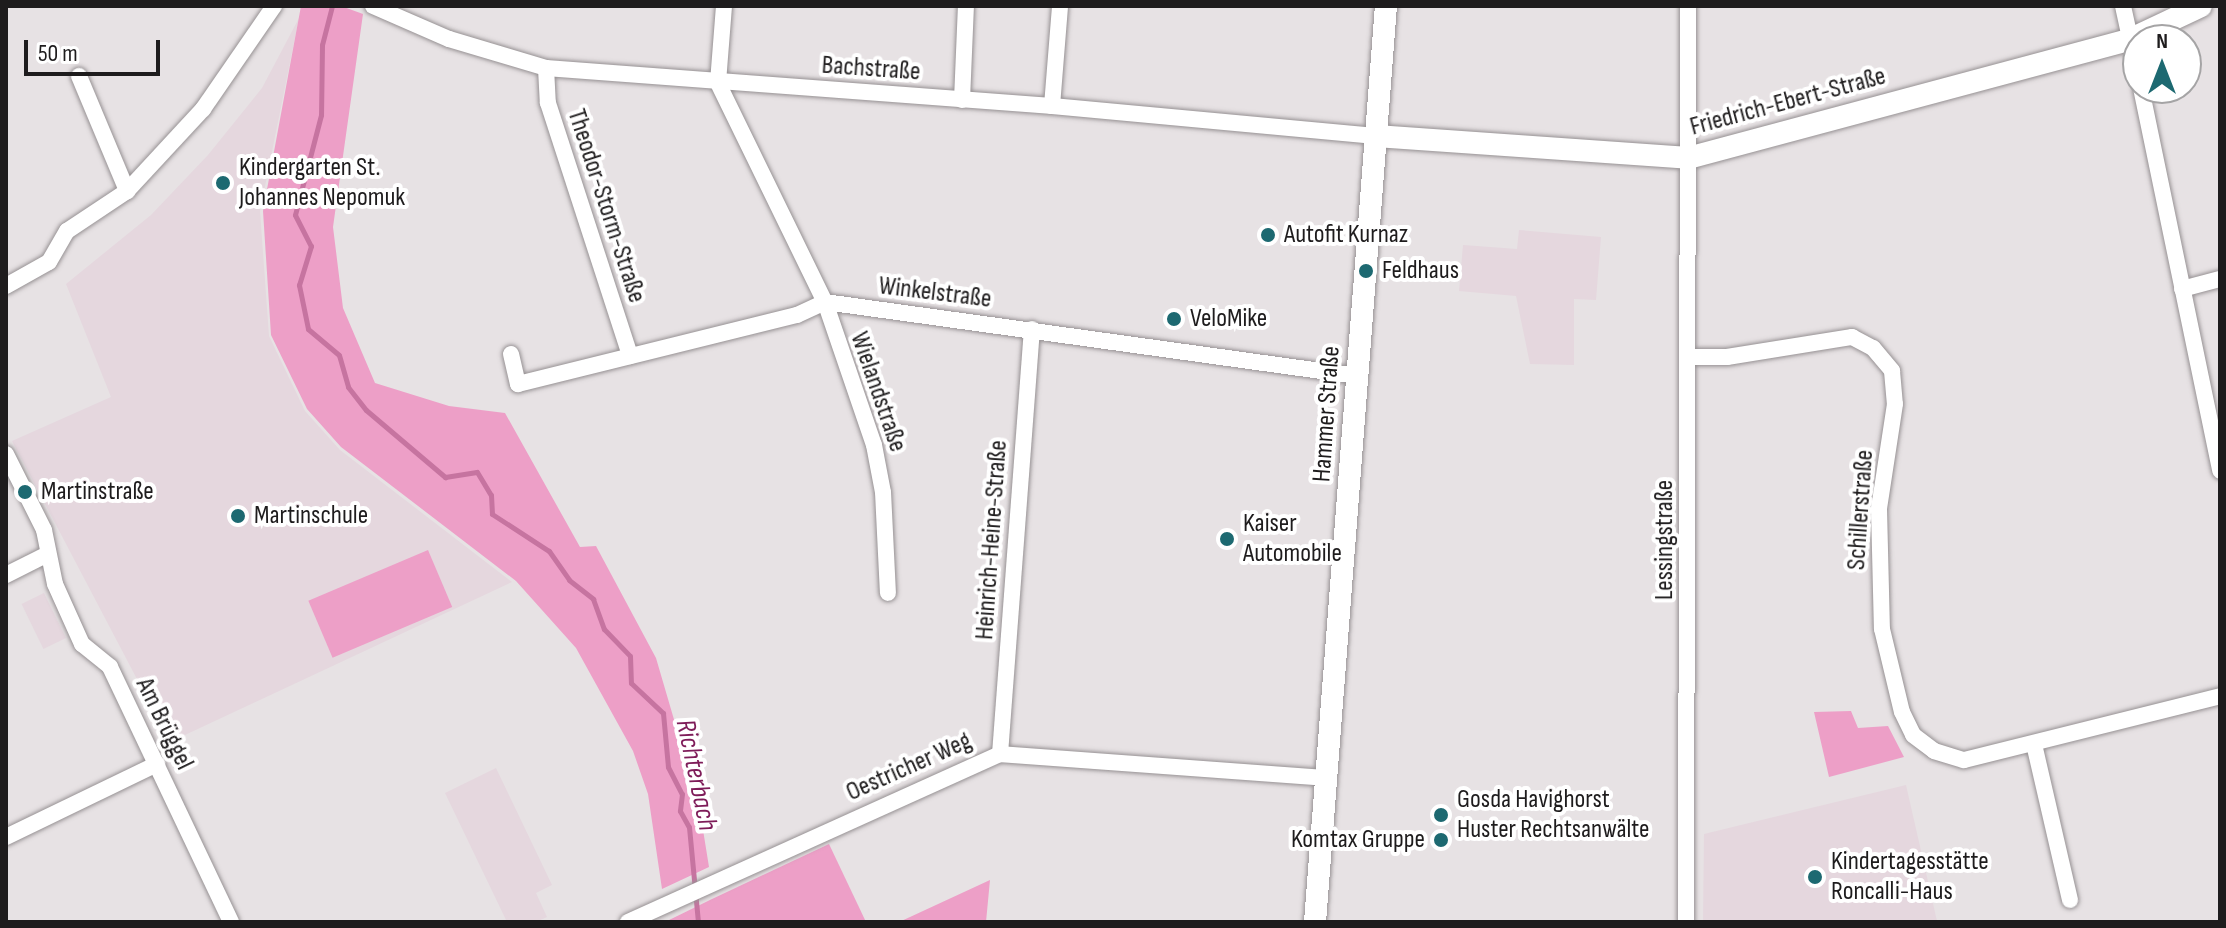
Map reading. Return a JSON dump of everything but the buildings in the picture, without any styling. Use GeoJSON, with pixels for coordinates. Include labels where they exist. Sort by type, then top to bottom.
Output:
{"type":"FeatureCollection","features":[{"type":"Feature","properties":{"kind":"main road","name":"Hammer Straße"},"geometry":{"type":"LineString","coordinates":[[1315,922],[1386,6]]}},
{"type":"Feature","properties":{"kind":"main road","name":"Friedrich-Ebert-Straße"},"geometry":{"type":"LineString","coordinates":[[2163,24],[2201,6]]}},
{"type":"Feature","properties":{"kind":"main road","name":"Friedrich-Ebert-Straße"},"geometry":{"type":"LineString","coordinates":[[1376,136],[1688,158],[2122,41]]}},
{"type":"Feature","properties":{"kind":"street"},"geometry":{"type":"LineString","coordinates":[[6,286],[49,262],[67,231],[127,191],[203,109],[274,6]]}},
{"type":"Feature","properties":{"kind":"street","name":"Bachstraße"},"geometry":{"type":"LineString","coordinates":[[373,6],[449,39],[546,68],[1052,106],[1376,136]]}},
{"type":"Feature","properties":{"kind":"street"},"geometry":{"type":"LineString","coordinates":[[511,354],[518,384],[797,315],[825,302],[718,83],[724,6]]}},
{"type":"Feature","properties":{"kind":"street"},"geometry":{"type":"LineString","coordinates":[[962,100],[966,6]]}},
{"type":"Feature","properties":{"kind":"street"},"geometry":{"type":"LineString","coordinates":[[1052,106],[1060,6]]}},
{"type":"Feature","properties":{"kind":"street","name":"Lessingstraße"},"geometry":{"type":"LineString","coordinates":[[1686,922],[1691,357],[1688,6]]}},
{"type":"Feature","properties":{"kind":"street","name":"Theodor-Storm-Straße"},"geometry":{"type":"LineString","coordinates":[[546,68],[548,103],[630,356]]}},
{"type":"Feature","properties":{"kind":"street"},"geometry":{"type":"LineString","coordinates":[[79,76],[127,191]]}},
{"type":"Feature","properties":{"kind":"street"},"geometry":{"type":"LineString","coordinates":[[2144,104],[2220,471]]}},
{"type":"Feature","properties":{"kind":"street"},"geometry":{"type":"LineString","coordinates":[[2182,289],[2220,279]]}},
{"type":"Feature","properties":{"kind":"street","name":"Winkelstraße"},"geometry":{"type":"LineString","coordinates":[[825,302],[1357,376]]}},
{"type":"Feature","properties":{"kind":"street","name":"Wielandstraße"},"geometry":{"type":"LineString","coordinates":[[825,302],[833,338],[874,445],[883,492],[888,593]]}},
{"type":"Feature","properties":{"kind":"street","name":"Heinrich-Heine-Straße"},"geometry":{"type":"LineString","coordinates":[[1000,754],[1032,329]]}},
{"type":"Feature","properties":{"kind":"street","name":"Schillerstraße"},"geometry":{"type":"LineString","coordinates":[[1691,357],[1727,357],[1826,338],[1852,337],[1873,348],[1896,385],[1879,509],[1882,629],[1902,712],[1913,735],[1934,751],[1964,760],[2220,696]]}},
{"type":"Feature","properties":{"kind":"street","name":"Am Brüggel"},"geometry":{"type":"LineString","coordinates":[[6,454],[44,530],[55,584],[82,644],[110,667],[231,922]]}},
{"type":"Feature","properties":{"kind":"street"},"geometry":{"type":"LineString","coordinates":[[6,575],[48,554]]}},
{"type":"Feature","properties":{"kind":"street"},"geometry":{"type":"LineString","coordinates":[[2034,744],[2070,900]]}},
{"type":"Feature","properties":{"kind":"street","name":"Oestricher Weg"},"geometry":{"type":"LineString","coordinates":[[628,922],[1000,754],[1327,778]]}},
{"type":"Feature","properties":{"kind":"street"},"geometry":{"type":"LineString","coordinates":[[6,837],[157,764]]}},
{"type":"Feature","properties":{"kind":"shaded area"},"geometry":{"type":"Polygon","coordinates":[[[301,6],[341,6],[363,14],[333,227],[343,308],[375,383],[449,406],[505,413],[580,547],[596,546],[656,658],[699,805],[709,867],[662,889],[648,794],[633,751],[576,648],[516,581],[341,447],[307,409],[271,335],[263,211],[301,6]]]}},
{"type":"Feature","properties":{"kind":"shaded area","name":"Martinschule"},"geometry":{"type":"Polygon","coordinates":[[[299,18],[260,211],[269,336],[305,411],[340,450],[512,582],[170,742],[12,441],[111,397],[66,284],[151,215],[208,155],[262,88],[299,18]]]}},
{"type":"Feature","properties":{"kind":"shaded area"},"geometry":{"type":"Polygon","coordinates":[[[1519,230],[1601,237],[1596,300],[1574,299],[1574,365],[1530,364],[1516,296],[1459,291],[1463,245],[1517,249],[1519,230]]]}},
{"type":"Feature","properties":{"kind":"shaded area"},"geometry":{"type":"Polygon","coordinates":[[[428,550],[452,607],[333,658],[308,601],[428,550]]]}},
{"type":"Feature","properties":{"kind":"shaded area"},"geometry":{"type":"Polygon","coordinates":[[[44,593],[66,638],[43,649],[22,604],[44,593]]]}},
{"type":"Feature","properties":{"kind":"shaded area"},"geometry":{"type":"Polygon","coordinates":[[[1851,711],[1858,728],[1888,726],[1904,757],[1829,777],[1814,712],[1851,711]]]}},
{"type":"Feature","properties":{"kind":"shaded area"},"geometry":{"type":"Polygon","coordinates":[[[496,768],[552,885],[536,893],[547,917],[536,922],[507,922],[445,793],[496,768]]]}},
{"type":"Feature","properties":{"kind":"shaded area","name":"Kindertagesstätte Roncalli-Haus"},"geometry":{"type":"Polygon","coordinates":[[[1906,785],[1937,921],[1703,922],[1704,834],[1906,785]]]}},
{"type":"Feature","properties":{"kind":"shaded area"},"geometry":{"type":"Polygon","coordinates":[[[829,844],[866,922],[665,922],[712,899],[829,844]]]}},
{"type":"Feature","properties":{"kind":"shaded area"},"geometry":{"type":"Polygon","coordinates":[[[990,880],[986,922],[899,922],[910,917],[990,880]]]}},
{"type":"Feature","properties":{"kind":"waterway","name":"Richterbach"},"geometry":{"type":"LineString","coordinates":[[332,6],[322,45],[321,115],[295,215],[311,246],[299,285],[308,329],[339,355],[348,387],[366,410],[445,477],[477,472],[491,495],[492,514],[549,551],[569,580],[593,599],[604,629],[630,656],[631,683],[663,713],[668,767],[682,794],[680,811],[689,827],[698,922]]}},
{"type":"Feature","properties":{"kind":"place","name":"Kindergarten St. Johannes Nepomuk"},"geometry":{"type":"Point","coordinates":[223,183]}},
{"type":"Feature","properties":{"kind":"place","name":"Autofit Kurnaz"},"geometry":{"type":"Point","coordinates":[1268,235]}},
{"type":"Feature","properties":{"kind":"place","name":"Feldhaus"},"geometry":{"type":"Point","coordinates":[1366,271]}},
{"type":"Feature","properties":{"kind":"place","name":"VeloMike"},"geometry":{"type":"Point","coordinates":[1174,319]}},
{"type":"Feature","properties":{"kind":"place","name":"Martinstraße"},"geometry":{"type":"Point","coordinates":[25,492]}},
{"type":"Feature","properties":{"kind":"place","name":"Martinschule"},"geometry":{"type":"Point","coordinates":[238,516]}},
{"type":"Feature","properties":{"kind":"place","name":"Kaiser Automobile"},"geometry":{"type":"Point","coordinates":[1227,539]}},
{"type":"Feature","properties":{"kind":"place","name":"Gosda Havighorst Huster Rechtsanwälte"},"geometry":{"type":"Point","coordinates":[1441,815]}},
{"type":"Feature","properties":{"kind":"place","name":"Komtax Gruppe"},"geometry":{"type":"Point","coordinates":[1441,840]}},
{"type":"Feature","properties":{"kind":"place","name":"Kindertagesstätte Roncalli-Haus"},"geometry":{"type":"Point","coordinates":[1815,877]}}]}
